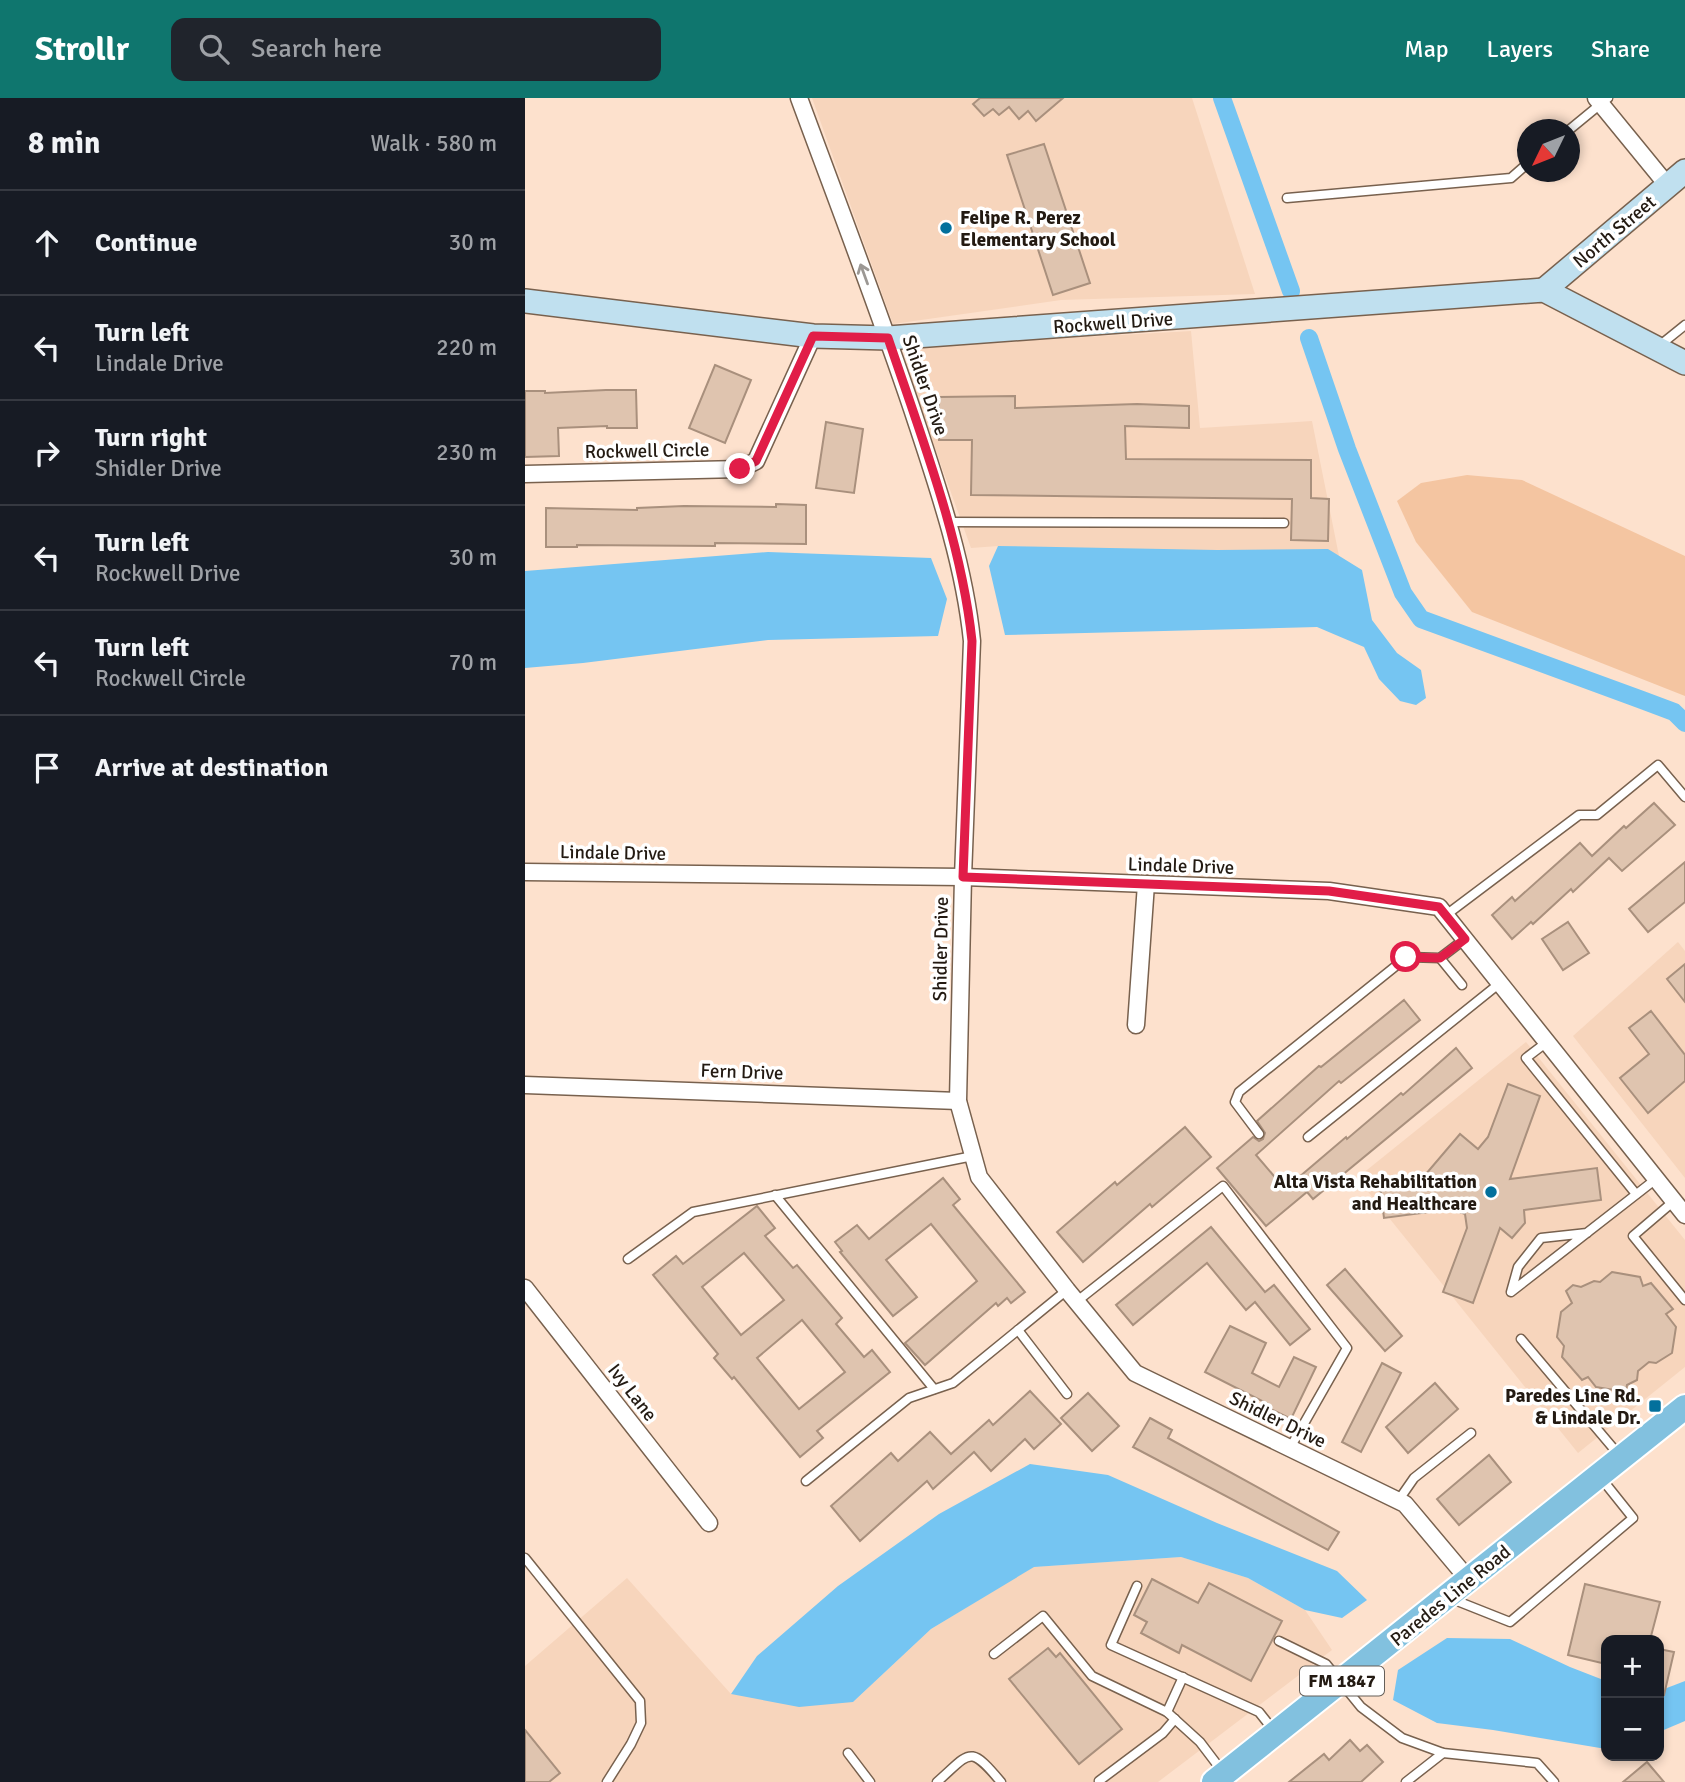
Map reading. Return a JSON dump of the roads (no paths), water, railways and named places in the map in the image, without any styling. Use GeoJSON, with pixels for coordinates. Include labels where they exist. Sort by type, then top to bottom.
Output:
{"type":"FeatureCollection","features":[{"type":"Feature","properties":{"kind":"main road","name":"Paredes Line Road"},"geometry":{"type":"LineString","coordinates":[[1219,1778],[1685,1407]]}},
{"type":"Feature","properties":{"kind":"street","name":"Shidler Drive"},"geometry":{"type":"LineString","coordinates":[[799,98],[888,338],[928,456],[968,602],[972,641],[958,1101],[979,1177],[1071,1296],[1135,1373],[1405,1504],[1468,1578]]}},
{"type":"Feature","properties":{"kind":"street"},"geometry":{"type":"LineString","coordinates":[[1602,100],[1676,178]]}},
{"type":"Feature","properties":{"kind":"street","name":"North Street"},"geometry":{"type":"LineString","coordinates":[[1544,290],[1676,178]]}},
{"type":"Feature","properties":{"kind":"street","name":"Rockwell Drive"},"geometry":{"type":"LineString","coordinates":[[525,301],[813,336],[888,338],[1544,290]]}},
{"type":"Feature","properties":{"kind":"street"},"geometry":{"type":"LineString","coordinates":[[1544,290],[1685,363]]}},
{"type":"Feature","properties":{"kind":"street","name":"Rockwell Circle"},"geometry":{"type":"LineString","coordinates":[[525,474],[740,469],[756,461],[813,336]]}},
{"type":"Feature","properties":{"kind":"street","name":"Lindale Drive"},"geometry":{"type":"LineString","coordinates":[[525,872],[963,877],[1329,891],[1439,907],[1685,1215]]}},
{"type":"Feature","properties":{"kind":"street"},"geometry":{"type":"LineString","coordinates":[[1136,1025],[1146,884]]}},
{"type":"Feature","properties":{"kind":"street","name":"Fern Drive"},"geometry":{"type":"LineString","coordinates":[[525,1085],[958,1101]]}},
{"type":"Feature","properties":{"kind":"street","name":"Ivy Lane"},"geometry":{"type":"LineString","coordinates":[[525,1288],[709,1522]]}},
{"type":"Feature","properties":{"kind":"lane"},"geometry":{"type":"LineString","coordinates":[[1580,121],[1602,100]]}},
{"type":"Feature","properties":{"kind":"lane"},"geometry":{"type":"LineString","coordinates":[[1287,198],[1511,178],[1517,173]]}},
{"type":"Feature","properties":{"kind":"lane"},"geometry":{"type":"LineString","coordinates":[[1657,348],[1685,325]]}},
{"type":"Feature","properties":{"kind":"lane"},"geometry":{"type":"LineString","coordinates":[[947,522],[1284,523]]}},
{"type":"Feature","properties":{"kind":"lane"},"geometry":{"type":"LineString","coordinates":[[1445,915],[1579,815],[1597,815],[1658,765],[1685,797]]}},
{"type":"Feature","properties":{"kind":"lane"},"geometry":{"type":"LineString","coordinates":[[1259,1134],[1235,1102],[1239,1092],[1406,957],[1440,958],[1465,939]]}},
{"type":"Feature","properties":{"kind":"lane"},"geometry":{"type":"LineString","coordinates":[[1440,958],[1462,985]]}},
{"type":"Feature","properties":{"kind":"lane"},"geometry":{"type":"LineString","coordinates":[[1308,1137],[1500,983]]}},
{"type":"Feature","properties":{"kind":"lane"},"geometry":{"type":"LineString","coordinates":[[1547,1042],[1526,1058],[1636,1194]]}},
{"type":"Feature","properties":{"kind":"lane"},"geometry":{"type":"LineString","coordinates":[[628,1259],[693,1212],[973,1156]]}},
{"type":"Feature","properties":{"kind":"lane"},"geometry":{"type":"LineString","coordinates":[[1587,1233],[1541,1238],[1518,1267],[1511,1292],[1587,1233],[1636,1194],[1656,1179]]}},
{"type":"Feature","properties":{"kind":"lane"},"geometry":{"type":"LineString","coordinates":[[806,1481],[909,1398],[953,1383],[1018,1330],[1071,1296],[1223,1186],[1347,1348],[1290,1448]]}},
{"type":"Feature","properties":{"kind":"lane"},"geometry":{"type":"LineString","coordinates":[[775,1195],[934,1389]]}},
{"type":"Feature","properties":{"kind":"lane"},"geometry":{"type":"LineString","coordinates":[[1674,1201],[1633,1236],[1685,1300]]}},
{"type":"Feature","properties":{"kind":"lane"},"geometry":{"type":"LineString","coordinates":[[1018,1330],[1067,1394]]}},
{"type":"Feature","properties":{"kind":"lane"},"geometry":{"type":"LineString","coordinates":[[1521,1339],[1621,1458]]}},
{"type":"Feature","properties":{"kind":"lane"},"geometry":{"type":"LineString","coordinates":[[1398,1501],[1414,1478],[1471,1433]]}},
{"type":"Feature","properties":{"kind":"lane"},"geometry":{"type":"LineString","coordinates":[[1446,1597],[1510,1622],[1633,1518],[1600,1476]]}},
{"type":"Feature","properties":{"kind":"lane"},"geometry":{"type":"LineString","coordinates":[[525,1558],[640,1701],[641,1723],[607,1782]]}},
{"type":"Feature","properties":{"kind":"lane"},"geometry":{"type":"LineString","coordinates":[[1137,1586],[1111,1644],[1259,1712],[1275,1733]]}},
{"type":"Feature","properties":{"kind":"lane"},"geometry":{"type":"LineString","coordinates":[[994,1654],[1043,1615],[1092,1676],[1167,1712],[1200,1742],[1219,1778]]}},
{"type":"Feature","properties":{"kind":"lane"},"geometry":{"type":"LineString","coordinates":[[1279,1641],[1326,1664],[1361,1707],[1402,1738],[1443,1753],[1537,1763],[1553,1782]]}},
{"type":"Feature","properties":{"kind":"lane"},"geometry":{"type":"LineString","coordinates":[[1167,1712],[1183,1678]]}},
{"type":"Feature","properties":{"kind":"lane"},"geometry":{"type":"LineString","coordinates":[[1099,1781],[1163,1733],[1175,1719]]}},
{"type":"Feature","properties":{"kind":"lane"},"geometry":{"type":"LineString","coordinates":[[848,1753],[870,1782]]}},
{"type":"Feature","properties":{"kind":"lane"},"geometry":{"type":"LineString","coordinates":[[1406,1782],[1443,1753]]}},
{"type":"Feature","properties":{"kind":"lane"},"geometry":{"type":"LineString","coordinates":[[937,1782],[966,1756],[975,1755],[1001,1782]]}},
{"type":"Feature","properties":{"kind":"water"},"geometry":{"type":"Polygon","coordinates":[[[998,546],[1328,549],[1362,570],[1372,620],[1397,653],[1421,670],[1426,698],[1416,705],[1400,701],[1379,679],[1364,647],[1317,627],[1005,635],[989,566],[998,546]]]}},
{"type":"Feature","properties":{"kind":"water"},"geometry":{"type":"Polygon","coordinates":[[[768,552],[931,558],[947,599],[938,636],[768,640],[525,668],[525,571],[768,552]]]}},
{"type":"Feature","properties":{"kind":"water"},"geometry":{"type":"Polygon","coordinates":[[[1030,1464],[1108,1475],[1217,1523],[1337,1571],[1367,1600],[1342,1618],[1305,1610],[1248,1578],[1181,1557],[1034,1567],[931,1629],[853,1702],[799,1707],[731,1694],[757,1656],[838,1586],[939,1514],[1030,1464]]]}},
{"type":"Feature","properties":{"kind":"water"},"geometry":{"type":"Polygon","coordinates":[[[1447,1638],[1510,1639],[1601,1679],[1601,1748],[1437,1723],[1393,1700],[1398,1670],[1447,1638]]]}},
{"type":"Feature","properties":{"kind":"water"},"geometry":{"type":"Polygon","coordinates":[[[1685,1681],[1685,1721],[1664,1730],[1664,1698],[1664,1689],[1685,1681]]]}},
{"type":"Feature","properties":{"kind":"waterway"},"geometry":{"type":"LineString","coordinates":[[1222,98],[1291,291]]}},
{"type":"Feature","properties":{"kind":"waterway"},"geometry":{"type":"LineString","coordinates":[[1309,338],[1347,449],[1403,593],[1421,619],[1674,712],[1685,723]]}},
{"type":"Feature","properties":{"kind":"place","name":"Felipe R. Perez Elementary School"},"geometry":{"type":"Point","coordinates":[946,228]}},
{"type":"Feature","properties":{"kind":"place","name":"Alta Vista Rehabilitation and Healthcare"},"geometry":{"type":"Point","coordinates":[1491,1192]}},
{"type":"Feature","properties":{"kind":"place","name":"Paredes Line Rd. & Lindale Dr."},"geometry":{"type":"Point","coordinates":[1655,1406]}}]}
